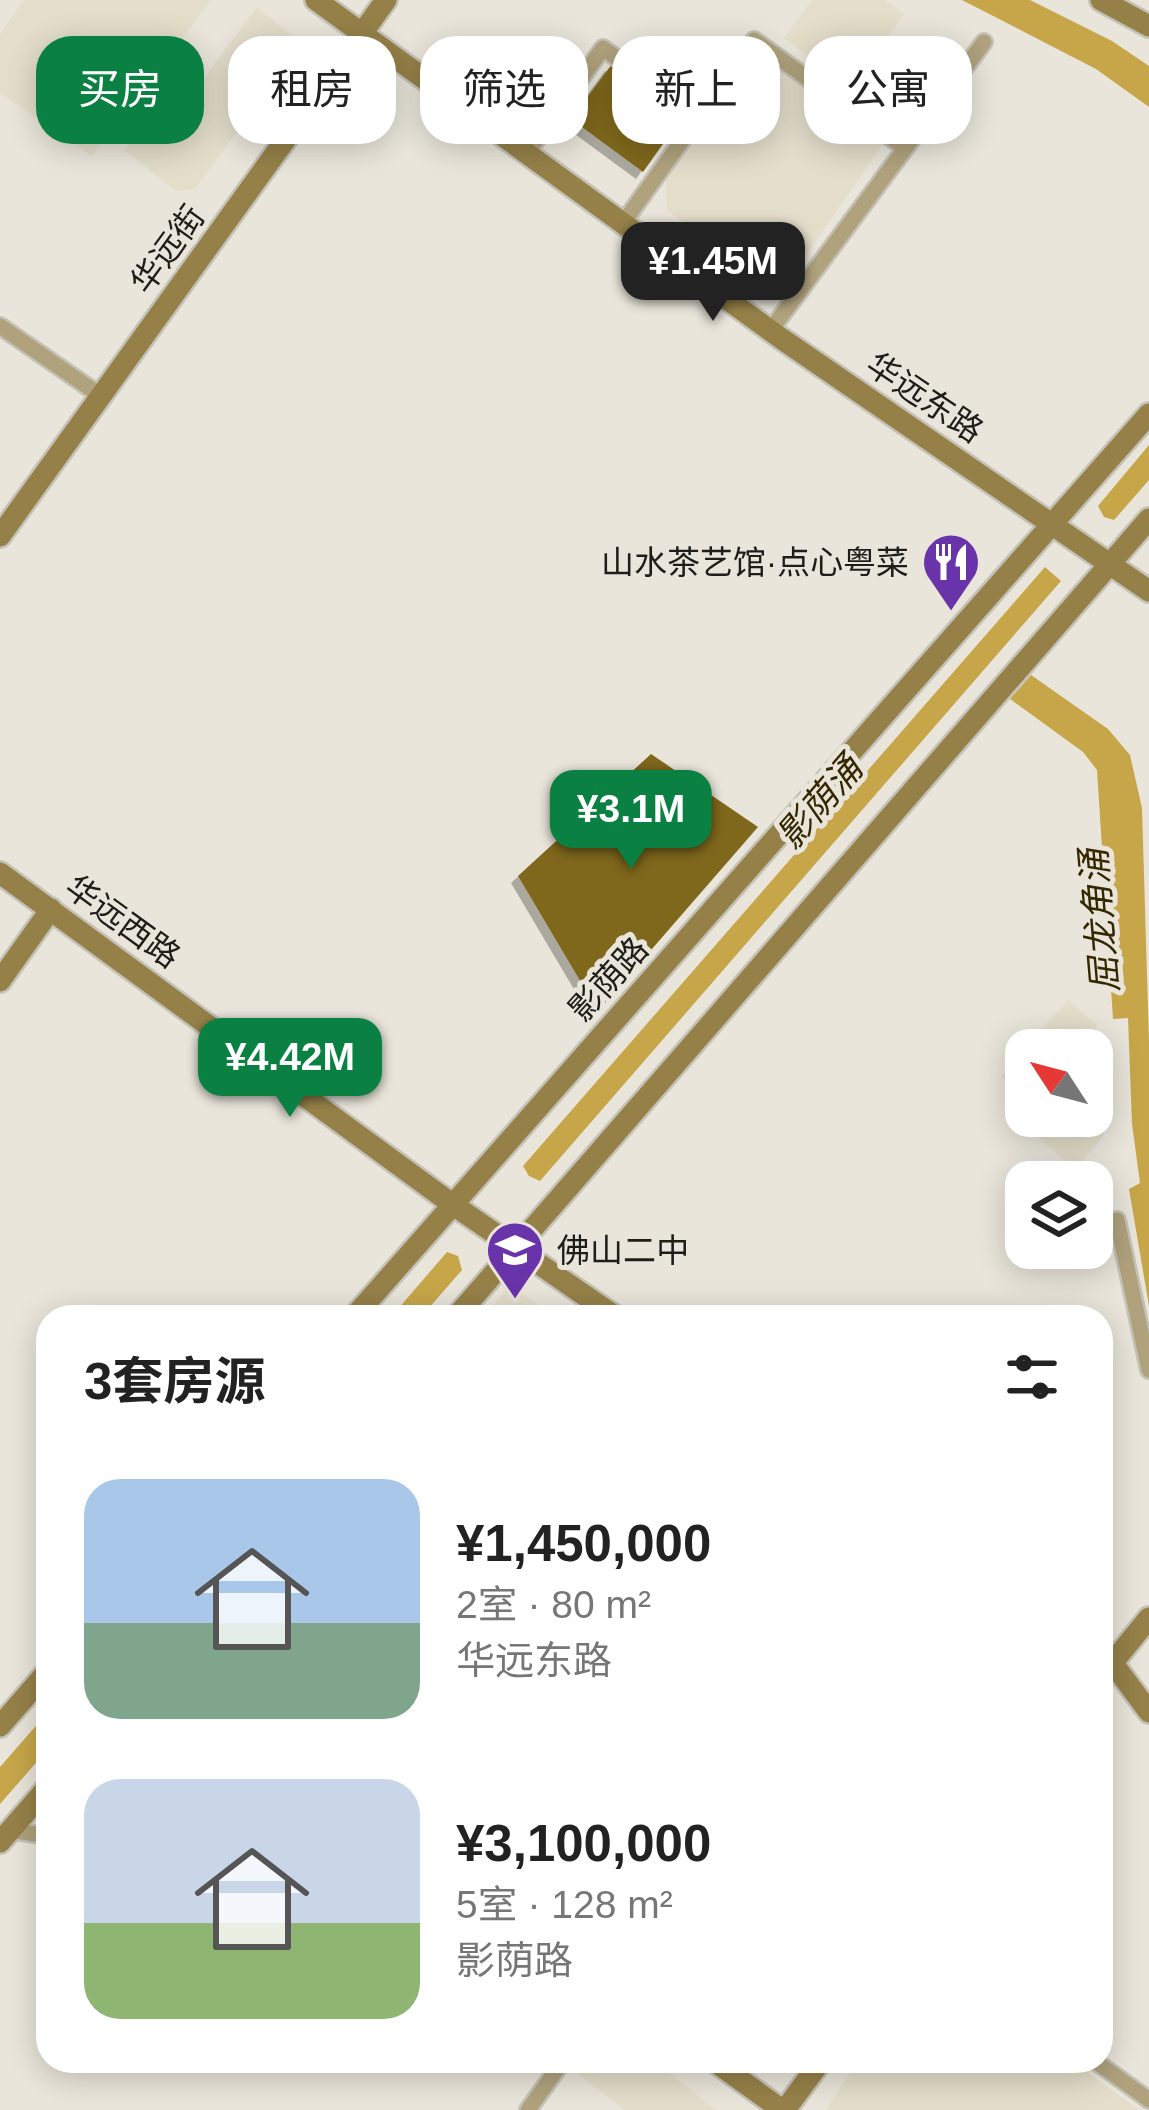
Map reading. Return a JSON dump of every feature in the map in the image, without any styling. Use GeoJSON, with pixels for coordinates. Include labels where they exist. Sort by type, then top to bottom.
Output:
{"type":"FeatureCollection","features":[{"type":"Feature","properties":{"kind":"street","name":"华远东路"},"geometry":{"type":"LineString","coordinates":[[316,0],[770,331],[1149,591]]}},
{"type":"Feature","properties":{"kind":"street","name":"华远街"},"geometry":{"type":"LineString","coordinates":[[0,536],[386,0]]}},
{"type":"Feature","properties":{"kind":"street"},"geometry":{"type":"LineString","coordinates":[[1101,0],[1149,26]]}},
{"type":"Feature","properties":{"kind":"street"},"geometry":{"type":"LineString","coordinates":[[770,331],[984,42]]}},
{"type":"Feature","properties":{"kind":"street"},"geometry":{"type":"LineString","coordinates":[[527,153],[603,48],[612,55]]}},
{"type":"Feature","properties":{"kind":"street"},"geometry":{"type":"LineString","coordinates":[[780,59],[905,148]]}},
{"type":"Feature","properties":{"kind":"street"},"geometry":{"type":"LineString","coordinates":[[622,223],[679,144]]}},
{"type":"Feature","properties":{"kind":"street"},"geometry":{"type":"LineString","coordinates":[[0,326],[101,396]]}},
{"type":"Feature","properties":{"kind":"street","name":"影荫路"},"geometry":{"type":"LineString","coordinates":[[364,1305],[1149,414]]}},
{"type":"Feature","properties":{"kind":"street"},"geometry":{"type":"LineString","coordinates":[[466,1305],[1149,519]]}},
{"type":"Feature","properties":{"kind":"street","name":"华远西路"},"geometry":{"type":"LineString","coordinates":[[0,873],[452,1204],[599,1305]]}},
{"type":"Feature","properties":{"kind":"street"},"geometry":{"type":"LineString","coordinates":[[0,981],[52,909]]}},
{"type":"Feature","properties":{"kind":"street"},"geometry":{"type":"LineString","coordinates":[[1117,1220],[1149,1370]]}},
{"type":"Feature","properties":{"kind":"street"},"geometry":{"type":"LineString","coordinates":[[1113,1656],[1149,1618]]}},
{"type":"Feature","properties":{"kind":"street"},"geometry":{"type":"LineString","coordinates":[[1113,1673],[1149,1712]]}},
{"type":"Feature","properties":{"kind":"street"},"geometry":{"type":"LineString","coordinates":[[0,1726],[36,1685]]}},
{"type":"Feature","properties":{"kind":"street"},"geometry":{"type":"LineString","coordinates":[[5,1836],[36,1801]]}},
{"type":"Feature","properties":{"kind":"street"},"geometry":{"type":"LineString","coordinates":[[5,1836],[36,1836]]}},
{"type":"Feature","properties":{"kind":"street"},"geometry":{"type":"LineString","coordinates":[[528,2110],[554,2073]]}},
{"type":"Feature","properties":{"kind":"street"},"geometry":{"type":"LineString","coordinates":[[731,2073],[784,2110],[811,2073]]}},
{"type":"Feature","properties":{"kind":"street"},"geometry":{"type":"LineString","coordinates":[[1112,2073],[1149,2100]]}},
{"type":"Feature","properties":{"kind":"shaded area"},"geometry":{"type":"Polygon","coordinates":[[[24,0],[211,0],[184,36],[36,36],[36,118],[0,93],[0,34],[24,0]]]}},
{"type":"Feature","properties":{"kind":"shaded area"},"geometry":{"type":"Polygon","coordinates":[[[812,0],[884,0],[904,14],[888,36],[804,36],[804,53],[784,38],[812,0]]]}},
{"type":"Feature","properties":{"kind":"shaded area"},"geometry":{"type":"Polygon","coordinates":[[[962,0],[1030,0],[1112,41],[1149,66],[1149,107],[1096,69],[962,0]]]}},
{"type":"Feature","properties":{"kind":"shaded area"},"geometry":{"type":"Polygon","coordinates":[[[257,7],[292,36],[235,36],[257,7]]]}},
{"type":"Feature","properties":{"kind":"shaded area"},"geometry":{"type":"Polygon","coordinates":[[[228,46],[228,144],[195,189],[176,191],[124,150],[128,144],[204,144],[204,78],[228,46]]]}},
{"type":"Feature","properties":{"kind":"shaded area"},"geometry":{"type":"Polygon","coordinates":[[[780,70],[804,87],[804,144],[883,144],[787,282],[767,285],[667,210],[666,180],[691,144],[780,144],[780,70]]]}},
{"type":"Feature","properties":{"kind":"shaded area"},"geometry":{"type":"Polygon","coordinates":[[[74,144],[101,144],[92,156],[74,144]]]}},
{"type":"Feature","properties":{"kind":"shaded area"},"geometry":{"type":"Polygon","coordinates":[[[1149,445],[1149,480],[1114,520],[1104,517],[1098,506],[1149,445]]]}},
{"type":"Feature","properties":{"kind":"shaded area"},"geometry":{"type":"Polygon","coordinates":[[[1045,567],[1061,581],[540,1181],[529,1176],[523,1166],[1045,567]]]}},
{"type":"Feature","properties":{"kind":"shaded area"},"geometry":{"type":"Polygon","coordinates":[[[1031,675],[1108,729],[1130,755],[1142,808],[1149,1041],[1149,1306],[1129,1189],[1140,1183],[1132,1124],[1128,1018],[1113,1019],[1097,770],[1083,752],[1010,699],[1031,675]]]}},
{"type":"Feature","properties":{"kind":"shaded area"},"geometry":{"type":"Polygon","coordinates":[[[1068,1000],[1096,1029],[1043,1029],[1068,1000]]]}},
{"type":"Feature","properties":{"kind":"shaded area"},"geometry":{"type":"Polygon","coordinates":[[[1039,1137],[1102,1137],[1082,1161],[1065,1161],[1039,1137]]]}},
{"type":"Feature","properties":{"kind":"shaded area"},"geometry":{"type":"Polygon","coordinates":[[[447,1252],[458,1256],[462,1270],[431,1305],[401,1305],[447,1252]]]}},
{"type":"Feature","properties":{"kind":"shaded area"},"geometry":{"type":"Polygon","coordinates":[[[510,1285],[539,1305],[493,1305],[510,1285]]]}},
{"type":"Feature","properties":{"kind":"shaded area"},"geometry":{"type":"Polygon","coordinates":[[[36,1726],[36,1763],[0,1804],[0,1767],[36,1726]]]}},
{"type":"Feature","properties":{"kind":"shaded area"},"geometry":{"type":"Polygon","coordinates":[[[577,2073],[669,2073],[716,2110],[625,2110],[577,2073]]]}},
{"type":"Feature","properties":{"kind":"shaded area"},"geometry":{"type":"Polygon","coordinates":[[[850,2073],[1088,2073],[1139,2110],[826,2110],[850,2073]]]}},
{"type":"Feature","properties":{"kind":"building"},"geometry":{"type":"Polygon","coordinates":[[[612,64],[612,144],[663,144],[643,172],[588,132],[588,96],[612,64]]]}},
{"type":"Feature","properties":{"kind":"building"},"geometry":{"type":"Polygon","coordinates":[[[651,754],[758,827],[598,1011],[518,876],[651,754]]]}},
{"type":"Feature","properties":{"kind":"place","name":"山水茶艺馆·点心粤菜"},"geometry":{"type":"Point","coordinates":[951,613]}},
{"type":"Feature","properties":{"kind":"place","name":"佛山二中"},"geometry":{"type":"Point","coordinates":[515,1301]}},
{"type":"Feature","properties":{"kind":"water label","name":"影荫涌"},"geometry":{"type":"Point","coordinates":[819,802]}},
{"type":"Feature","properties":{"kind":"water label","name":"屈龙角涌"},"geometry":{"type":"Point","coordinates":[1099,921]}}]}
